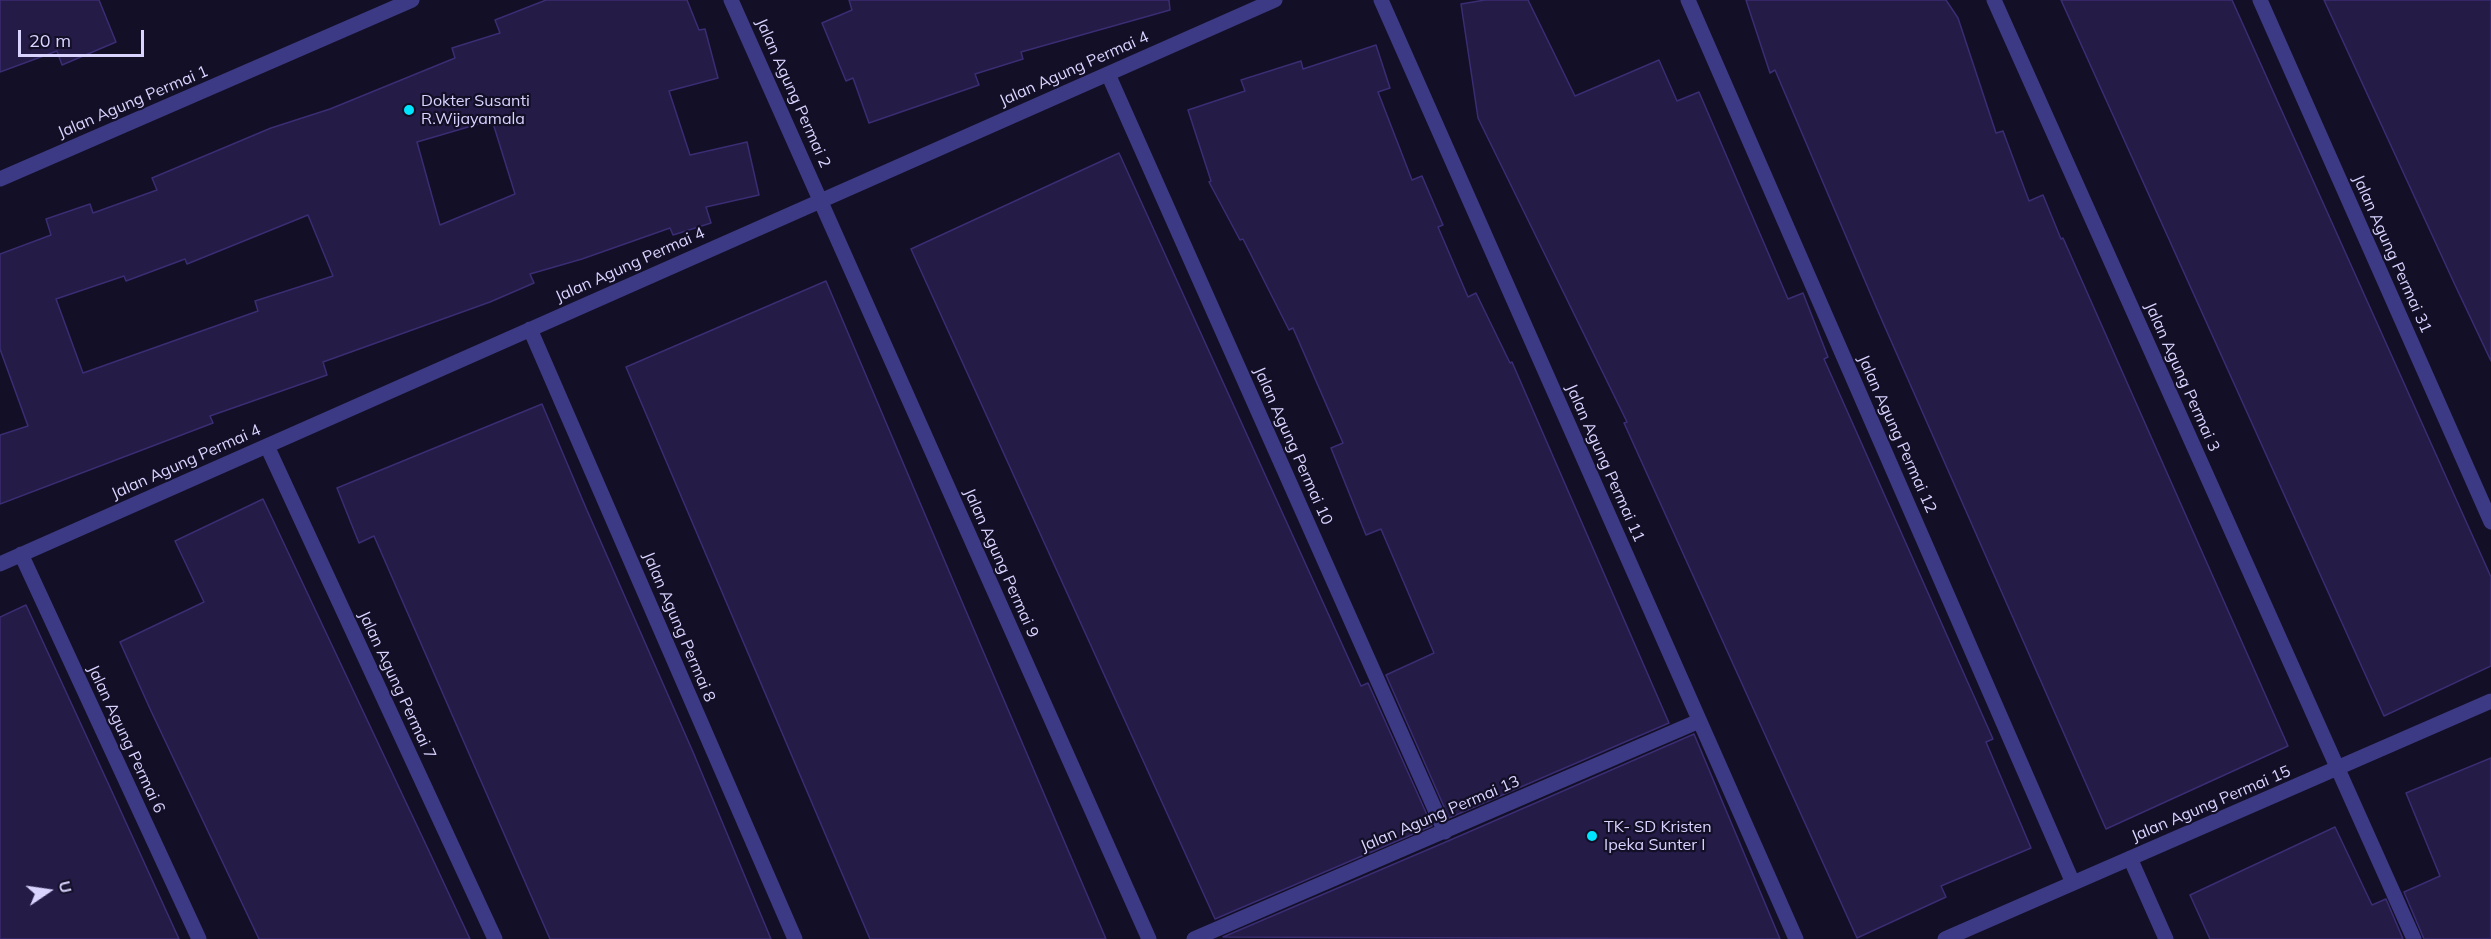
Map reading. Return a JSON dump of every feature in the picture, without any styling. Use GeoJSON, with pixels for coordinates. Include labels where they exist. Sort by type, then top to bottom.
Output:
{"type":"FeatureCollection","features":[{"type":"Feature","properties":{"kind":"street","name":"Jalan Agung Permai 1"},"geometry":{"type":"LineString","coordinates":[[0,179],[412,0]]}},
{"type":"Feature","properties":{"kind":"street","name":"Jalan Agung Permai 2"},"geometry":{"type":"LineString","coordinates":[[731,0],[822,200]]}},
{"type":"Feature","properties":{"kind":"street","name":"Jalan Agung Permai 4"},"geometry":{"type":"LineString","coordinates":[[0,564],[1275,0]]}},
{"type":"Feature","properties":{"kind":"street","name":"Jalan Agung Permai 11"},"geometry":{"type":"LineString","coordinates":[[1381,0],[1796,939]]}},
{"type":"Feature","properties":{"kind":"street","name":"Jalan Agung Permai 12"},"geometry":{"type":"LineString","coordinates":[[1688,0],[2073,883]]}},
{"type":"Feature","properties":{"kind":"street","name":"Jalan Agung Permai 3"},"geometry":{"type":"LineString","coordinates":[[1994,0],[2414,939]]}},
{"type":"Feature","properties":{"kind":"street","name":"Jalan Agung Permai 31"},"geometry":{"type":"LineString","coordinates":[[2260,0],[2491,522]]}},
{"type":"Feature","properties":{"kind":"street","name":"Jalan Agung Permai 10"},"geometry":{"type":"LineString","coordinates":[[1108,74],[1445,832]]}},
{"type":"Feature","properties":{"kind":"street","name":"Jalan Agung Permai 9"},"geometry":{"type":"LineString","coordinates":[[822,200],[1149,939]]}},
{"type":"Feature","properties":{"kind":"street","name":"Jalan Agung Permai 8"},"geometry":{"type":"LineString","coordinates":[[530,329],[795,939]]}},
{"type":"Feature","properties":{"kind":"street","name":"Jalan Agung Permai 7"},"geometry":{"type":"LineString","coordinates":[[267,446],[495,939]]}},
{"type":"Feature","properties":{"kind":"street","name":"Jalan Agung Permai 6"},"geometry":{"type":"LineString","coordinates":[[21,555],[198,939]]}},
{"type":"Feature","properties":{"kind":"street","name":"Jalan Agung Permai 15"},"geometry":{"type":"LineString","coordinates":[[1945,939],[2491,701]]}},
{"type":"Feature","properties":{"kind":"street","name":"Jalan Agung Permai 13"},"geometry":{"type":"LineString","coordinates":[[1194,939],[1699,721]]}},
{"type":"Feature","properties":{"kind":"street"},"geometry":{"type":"LineString","coordinates":[[2130,858],[2166,939]]}},
{"type":"Feature","properties":{"kind":"building"},"geometry":{"type":"Polygon","coordinates":[[[0,0],[99,0],[116,42],[62,65],[57,51],[0,72],[0,0]]]}},
{"type":"Feature","properties":{"kind":"building"},"geometry":{"type":"Polygon","coordinates":[[[546,0],[687,0],[699,30],[705,29],[718,78],[669,91],[690,155],[747,142],[759,195],[706,207],[711,223],[673,235],[670,228],[582,259],[530,274],[534,283],[490,302],[323,362],[327,375],[210,416],[213,423],[0,504],[0,435],[28,426],[0,349],[0,254],[51,235],[46,219],[90,204],[93,213],[157,190],[152,178],[271,128],[330,109],[455,58],[452,48],[500,33],[495,20],[546,0]],[[492,120],[417,142],[440,225],[515,194],[492,120]],[[308,215],[187,264],[185,259],[126,281],[124,276],[56,299],[83,373],[258,311],[255,301],[333,276],[308,215]]]}},
{"type":"Feature","properties":{"kind":"building"},"geometry":{"type":"Polygon","coordinates":[[[849,0],[1169,0],[1170,10],[1021,52],[1023,59],[975,74],[979,85],[869,123],[853,78],[846,81],[822,23],[852,10],[849,0]]]}},
{"type":"Feature","properties":{"kind":"building"},"geometry":{"type":"Polygon","coordinates":[[[1485,0],[1528,0],[1575,96],[1659,60],[1677,101],[1699,92],[1788,299],[1803,293],[1828,357],[1824,359],[1993,739],[1986,742],[2031,848],[1941,886],[1946,897],[1857,938],[1624,423],[1627,422],[1478,118],[1461,4],[1485,0]]]}},
{"type":"Feature","properties":{"kind":"building"},"geometry":{"type":"Polygon","coordinates":[[[1746,0],[1946,0],[1958,18],[1996,133],[2003,131],[2029,201],[2043,195],[2288,746],[2106,829],[1877,309],[1775,70],[1770,73],[1746,0]]]}},
{"type":"Feature","properties":{"kind":"building"},"geometry":{"type":"Polygon","coordinates":[[[2061,0],[2232,0],[2491,577],[2491,666],[2384,716],[2061,0]]]}},
{"type":"Feature","properties":{"kind":"building"},"geometry":{"type":"Polygon","coordinates":[[[2324,0],[2491,0],[2491,361],[2455,285],[2324,0]]]}},
{"type":"Feature","properties":{"kind":"building"},"geometry":{"type":"Polygon","coordinates":[[[1376,45],[1390,88],[1378,92],[1412,180],[1422,176],[1443,225],[1438,227],[1468,297],[1476,293],[1510,363],[1512,362],[1669,723],[1449,818],[1386,675],[1434,653],[1381,529],[1366,535],[1331,448],[1343,443],[1293,328],[1289,330],[1243,239],[1240,240],[1209,182],[1211,181],[1188,110],[1245,91],[1241,80],[1301,61],[1303,69],[1376,45]]]}},
{"type":"Feature","properties":{"kind":"building"},"geometry":{"type":"Polygon","coordinates":[[[1119,153],[1361,686],[1368,683],[1432,826],[1215,919],[911,249],[1119,153]]]}},
{"type":"Feature","properties":{"kind":"building"},"geometry":{"type":"Polygon","coordinates":[[[826,281],[1106,939],[870,939],[626,367],[826,281]]]}},
{"type":"Feature","properties":{"kind":"building"},"geometry":{"type":"Polygon","coordinates":[[[542,404],[693,752],[771,939],[550,939],[374,536],[359,543],[337,488],[542,404]]]}},
{"type":"Feature","properties":{"kind":"building"},"geometry":{"type":"Polygon","coordinates":[[[263,499],[470,939],[259,939],[151,711],[120,642],[204,602],[175,541],[263,499]]]}},
{"type":"Feature","properties":{"kind":"building"},"geometry":{"type":"Polygon","coordinates":[[[26,605],[179,939],[0,939],[0,617],[26,605]]]}},
{"type":"Feature","properties":{"kind":"building","name":"TK- SD Kristen Ipeka Sunter I"},"geometry":{"type":"Polygon","coordinates":[[[1694,734],[1780,939],[1223,937],[1448,841],[1694,734]]]}},
{"type":"Feature","properties":{"kind":"building"},"geometry":{"type":"Polygon","coordinates":[[[2491,758],[2491,939],[2424,939],[2404,892],[2440,876],[2406,793],[2491,758]]]}},
{"type":"Feature","properties":{"kind":"building"},"geometry":{"type":"Polygon","coordinates":[[[2335,827],[2372,905],[2386,899],[2403,939],[2210,939],[2190,895],[2335,827]]]}},
{"type":"Feature","properties":{"kind":"place","name":"Dokter Susanti R.Wijayamala"},"geometry":{"type":"Point","coordinates":[409,110]}},
{"type":"Feature","properties":{"kind":"place","name":"TK- SD Kristen Ipeka Sunter I"},"geometry":{"type":"Point","coordinates":[1592,836]}}]}
